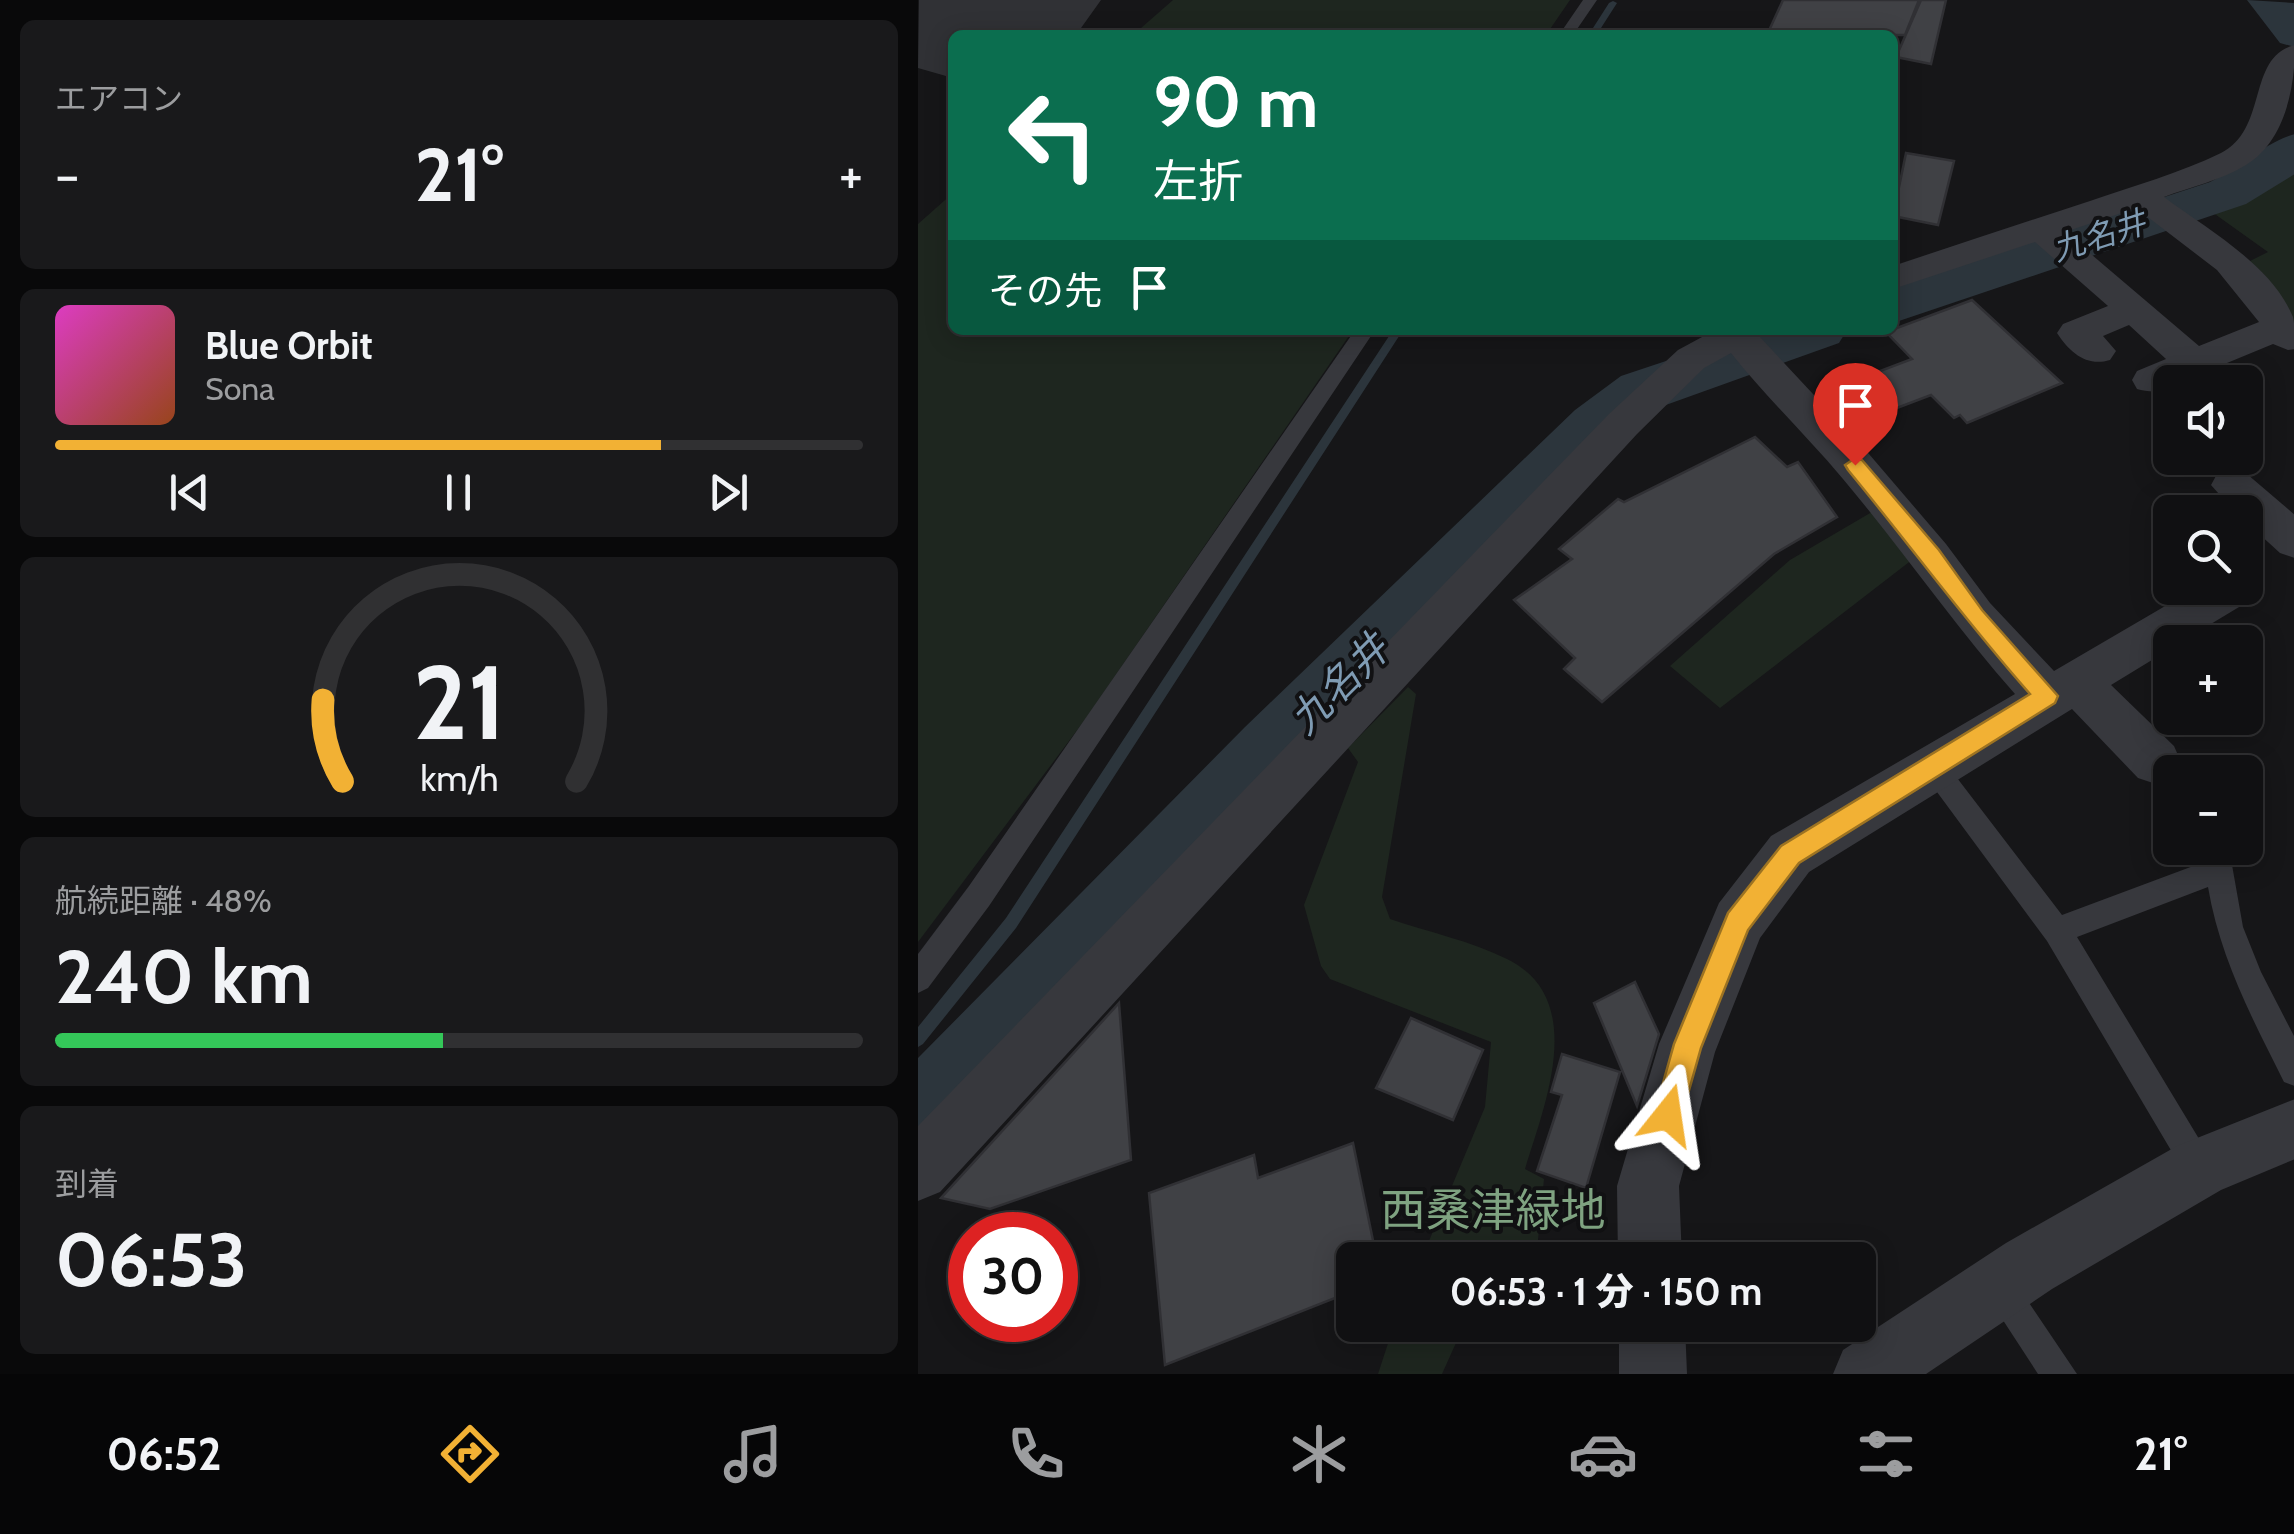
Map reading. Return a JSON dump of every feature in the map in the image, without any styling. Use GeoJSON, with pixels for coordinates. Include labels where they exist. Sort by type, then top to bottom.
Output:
{"type":"FeatureCollection","features":[{"type":"Feature","properties":{"kind":"street"},"geometry":{"type":"LineString","coordinates":[[1898,276],[2041,230],[2236,158],[2266,126],[2282,63],[2294,54]]}},
{"type":"Feature","properties":{"kind":"street"},"geometry":{"type":"LineString","coordinates":[[2140,195],[2229,262],[2260,295],[2288,337],[2194,362],[2151,380]]}},
{"type":"Feature","properties":{"kind":"street"},"geometry":{"type":"LineString","coordinates":[[2041,230],[2194,362]]}},
{"type":"Feature","properties":{"kind":"street"},"geometry":{"type":"LineString","coordinates":[[2076,332],[2133,310]]}},
{"type":"Feature","properties":{"kind":"street"},"geometry":{"type":"LineString","coordinates":[[918,1170],[1623,424],[1692,359],[1735,335]]}},
{"type":"Feature","properties":{"kind":"street"},"geometry":{"type":"LineString","coordinates":[[1742,335],[1773,379],[1855,465],[1931,556],[1974,616],[2153,764]]}},
{"type":"Feature","properties":{"kind":"street"},"geometry":{"type":"LineString","coordinates":[[2232,484],[2294,541]]}},
{"type":"Feature","properties":{"kind":"street"},"geometry":{"type":"LineString","coordinates":[[2263,570],[2294,551]]}},
{"type":"Feature","properties":{"kind":"street"},"geometry":{"type":"LineString","coordinates":[[1650,1242],[1648,1186],[1688,1044],[1705,1011],[1738,922],[1790,854],[2204,605]]}},
{"type":"Feature","properties":{"kind":"street"},"geometry":{"type":"LineString","coordinates":[[1867,1374],[1998,1286],[2199,1168],[2294,1129]]}},
{"type":"Feature","properties":{"kind":"street"},"geometry":{"type":"LineString","coordinates":[[1652,1342],[1653,1374]]}},
{"type":"Feature","properties":{"kind":"lane"},"geometry":{"type":"LineString","coordinates":[[1569,30],[1590,0]]}},
{"type":"Feature","properties":{"kind":"lane"},"geometry":{"type":"LineString","coordinates":[[918,978],[1361,335]]}},
{"type":"Feature","properties":{"kind":"lane"},"geometry":{"type":"LineString","coordinates":[[1932,766],[2056,931],[2199,1168]]}},
{"type":"Feature","properties":{"kind":"lane"},"geometry":{"type":"LineString","coordinates":[[2056,931],[2202,865]]}},
{"type":"Feature","properties":{"kind":"lane"},"geometry":{"type":"LineString","coordinates":[[2219,865],[2235,945],[2294,1071]]}},
{"type":"Feature","properties":{"kind":"lane"},"geometry":{"type":"LineString","coordinates":[[1998,1286],[2059,1374]]}},
{"type":"Feature","properties":{"kind":"green space"},"geometry":{"type":"Polygon","coordinates":[[[1173,0],[1570,0],[1549,30],[1139,30],[1173,0]]]}},
{"type":"Feature","properties":{"kind":"green space"},"geometry":{"type":"Polygon","coordinates":[[[2294,165],[2294,333],[2244,264],[2268,252],[2205,207],[2257,188],[2294,165]]]}},
{"type":"Feature","properties":{"kind":"green space"},"geometry":{"type":"Polygon","coordinates":[[[948,197],[948,335],[1350,335],[1084,721],[918,942],[918,224],[948,197]]]}},
{"type":"Feature","properties":{"kind":"green space"},"geometry":{"type":"Polygon","coordinates":[[[1877,509],[1917,556],[1720,708],[1670,666],[1790,560],[1877,509]]]}},
{"type":"Feature","properties":{"kind":"green space","name":"西桑津緑地"},"geometry":{"type":"Polygon","coordinates":[[[1408,687],[1416,694],[1382,897],[1390,919],[1507,959],[1532,977],[1547,1000],[1554,1026],[1554,1055],[1542,1115],[1525,1169],[1544,1179],[1538,1242],[1429,1242],[1485,1107],[1491,1042],[1330,979],[1321,966],[1304,905],[1358,762],[1348,748],[1408,687]]]}},
{"type":"Feature","properties":{"kind":"green space","name":"西桑津緑地"},"geometry":{"type":"Polygon","coordinates":[[[1388,1342],[1456,1342],[1442,1374],[1378,1374],[1388,1342]]]}},
{"type":"Feature","properties":{"kind":"building"},"geometry":{"type":"Polygon","coordinates":[[[1783,0],[1919,0],[1905,35],[1898,35],[1898,30],[1769,30],[1783,0]]]}},
{"type":"Feature","properties":{"kind":"building"},"geometry":{"type":"Polygon","coordinates":[[[1921,0],[1946,0],[1931,64],[1898,57],[1921,0]]]}},
{"type":"Feature","properties":{"kind":"building"},"geometry":{"type":"Polygon","coordinates":[[[1906,153],[1954,161],[1938,225],[1898,217],[1898,192],[1906,153]]]}},
{"type":"Feature","properties":{"kind":"building"},"geometry":{"type":"Polygon","coordinates":[[[1972,300],[2062,383],[1967,423],[1960,415],[1954,418],[1931,395],[1889,411],[1859,379],[1912,359],[1889,335],[1898,335],[1898,328],[1972,300]]]}},
{"type":"Feature","properties":{"kind":"building"},"geometry":{"type":"Polygon","coordinates":[[[1755,437],[1787,467],[1798,462],[1837,517],[1774,554],[1602,702],[1564,669],[1575,658],[1514,600],[1572,559],[1559,549],[1618,499],[1624,502],[1755,437]]]}},
{"type":"Feature","properties":{"kind":"building"},"geometry":{"type":"Polygon","coordinates":[[[1635,982],[1659,1034],[1637,1106],[1594,1003],[1635,982]]]}},
{"type":"Feature","properties":{"kind":"building"},"geometry":{"type":"Polygon","coordinates":[[[1119,1003],[1131,1160],[990,1209],[941,1198],[1119,1003]]]}},
{"type":"Feature","properties":{"kind":"building"},"geometry":{"type":"Polygon","coordinates":[[[1411,1018],[1483,1050],[1453,1120],[1376,1088],[1411,1018]]]}},
{"type":"Feature","properties":{"kind":"building"},"geometry":{"type":"Polygon","coordinates":[[[1562,1054],[1620,1072],[1586,1188],[1537,1171],[1562,1095],[1551,1092],[1562,1054]]]}},
{"type":"Feature","properties":{"kind":"building"},"geometry":{"type":"Polygon","coordinates":[[[1353,1143],[1373,1242],[1336,1242],[1336,1298],[1165,1365],[1149,1193],[1254,1155],[1258,1178],[1353,1143]]]}},
{"type":"Feature","properties":{"kind":"waterway","name":"九名井"},"geometry":{"type":"LineString","coordinates":[[2268,0],[2295,34]]}},
{"type":"Feature","properties":{"kind":"waterway"},"geometry":{"type":"LineString","coordinates":[[1597,28],[1613,3]]}},
{"type":"Feature","properties":{"kind":"waterway","name":"九名井"},"geometry":{"type":"LineString","coordinates":[[1898,303],[2228,193],[2275,166],[2295,148]]}},
{"type":"Feature","properties":{"kind":"waterway"},"geometry":{"type":"LineString","coordinates":[[918,1039],[1011,923],[1395,335]]}},
{"type":"Feature","properties":{"kind":"waterway","name":"九名井"},"geometry":{"type":"LineString","coordinates":[[918,1124],[1272,751],[1596,425],[1642,391],[1804,335]]}},
{"type":"Feature","properties":{"kind":"taxiway"},"geometry":{"type":"LineString","coordinates":[[975,30],[1009,0]]}},
{"type":"Feature","properties":{"kind":"runway"},"geometry":{"type":"LineString","coordinates":[[983,30],[1022,0]]}},
{"type":"Feature","properties":{"kind":"route"},"geometry":{"type":"LineString","coordinates":[[1668,1115],[1688,1044],[1705,1011],[1738,922],[1790,854],[2046,696],[1974,616],[1931,556],[1855,465]]}}]}
